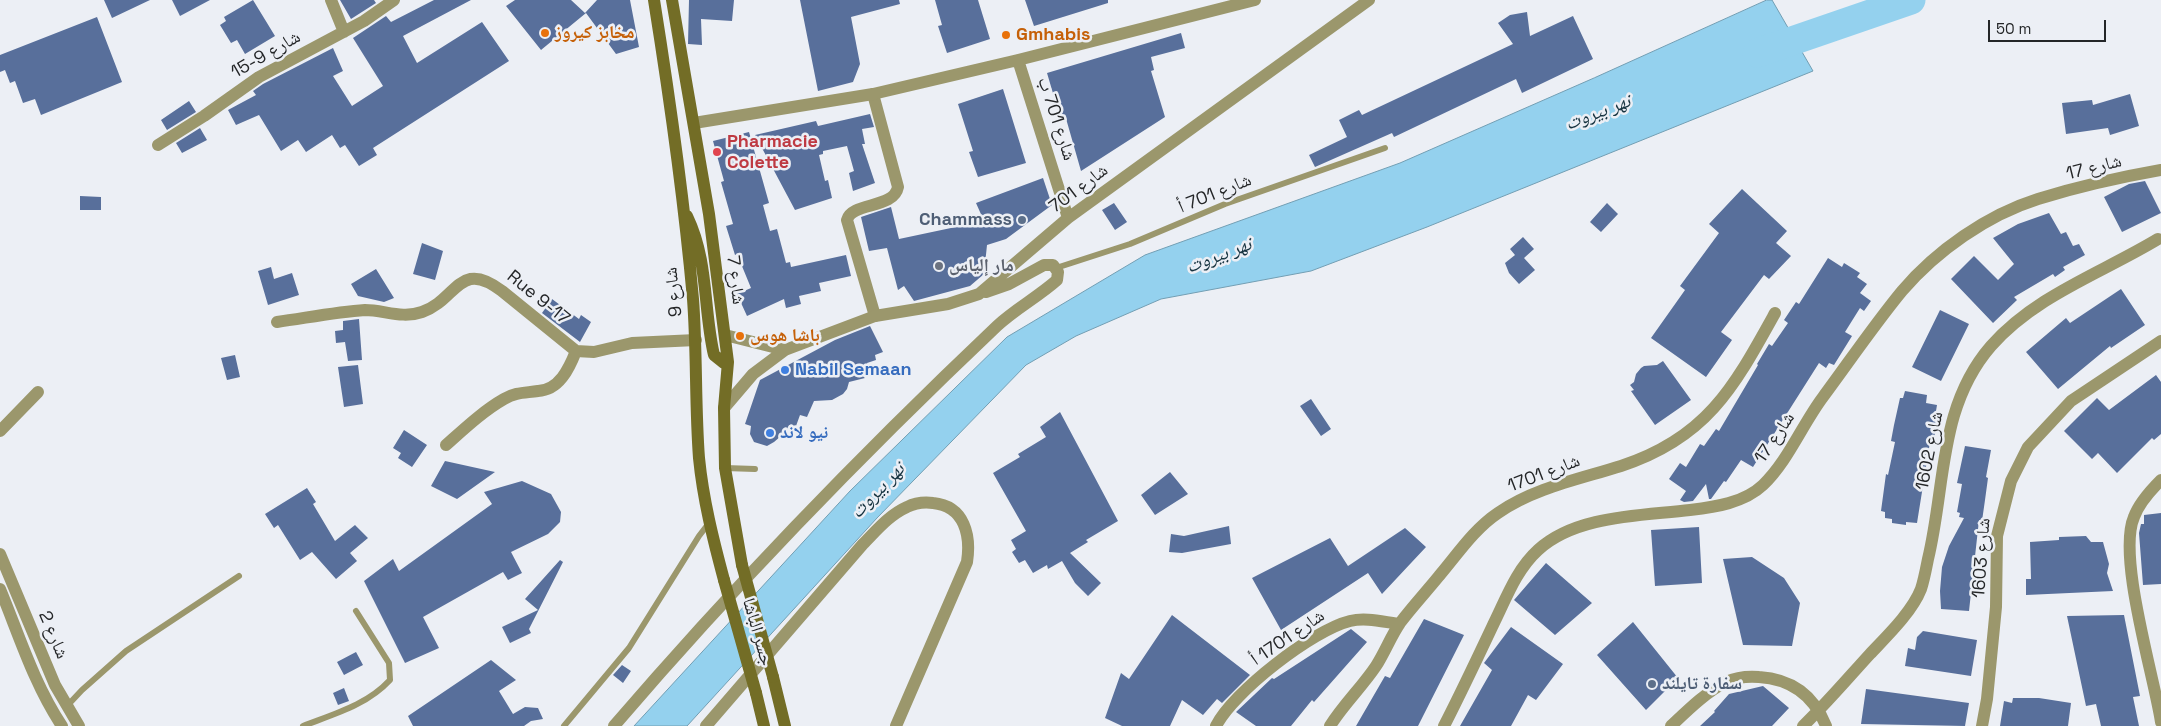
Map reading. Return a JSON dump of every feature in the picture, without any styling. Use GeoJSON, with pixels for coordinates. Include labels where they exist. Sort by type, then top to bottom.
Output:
{"type":"FeatureCollection","features":[{"type":"Feature","properties":{"kind":"main road","name":"شارع 9"},"geometry":{"type":"LineString","coordinates":[[654,0],[672,115],[684,210],[696,340],[699,457],[709,523],[724,580]]}},
{"type":"Feature","properties":{"kind":"main road","name":"شارع 7"},"geometry":{"type":"LineString","coordinates":[[672,0],[709,214],[725,335],[728,362],[724,408],[725,468],[742,565]]}},
{"type":"Feature","properties":{"kind":"main road"},"geometry":{"type":"LineString","coordinates":[[684,210],[699,245],[714,355],[724,363],[728,362]]}},
{"type":"Feature","properties":{"kind":"main road","name":"جسر الباشا"},"geometry":{"type":"LineString","coordinates":[[742,565],[785,726]]}},
{"type":"Feature","properties":{"kind":"main road","name":"جسر الباشا"},"geometry":{"type":"LineString","coordinates":[[724,580],[764,726]]}},
{"type":"Feature","properties":{"kind":"street"},"geometry":{"type":"LineString","coordinates":[[331,0],[344,32]]}},
{"type":"Feature","properties":{"kind":"street","name":"شارع 9-15"},"geometry":{"type":"LineString","coordinates":[[158,144],[204,116],[259,77],[364,21],[394,0]]}},
{"type":"Feature","properties":{"kind":"street"},"geometry":{"type":"LineString","coordinates":[[694,123],[873,94],[1018,60],[1255,0]]}},
{"type":"Feature","properties":{"kind":"street","name":"شارع 701"},"geometry":{"type":"LineString","coordinates":[[724,408],[752,374],[785,350],[875,316],[954,303],[979,294],[1068,218],[1369,0]]}},
{"type":"Feature","properties":{"kind":"street","name":"شارع 701 ب"},"geometry":{"type":"LineString","coordinates":[[1018,60],[1068,218]]}},
{"type":"Feature","properties":{"kind":"street"},"geometry":{"type":"LineString","coordinates":[[873,94],[898,192],[891,198],[850,214],[847,220],[875,316]]}},
{"type":"Feature","properties":{"kind":"street","name":"شارع 17"},"geometry":{"type":"LineString","coordinates":[[1444,726],[1515,579],[1536,552],[1548,541],[1566,531],[1594,522],[1702,509],[1724,505],[1743,498],[1761,487],[1775,472],[1819,402],[1902,292],[1920,272],[1940,255],[1982,226],[2036,199],[2161,170]]}},
{"type":"Feature","properties":{"kind":"street","name":"شارع 1602"},"geometry":{"type":"LineString","coordinates":[[1804,726],[1900,622],[1921,590],[1933,538],[1948,432],[1962,389],[1990,347],[2018,319],[2058,292],[2124,260],[2158,239]]}},
{"type":"Feature","properties":{"kind":"street"},"geometry":{"type":"LineString","coordinates":[[614,726],[665,666],[762,562],[932,389],[999,324],[1057,280],[1056,268],[1049,264],[1044,265],[1009,284],[979,294]]}},
{"type":"Feature","properties":{"kind":"street","name":"Rue 9-17"},"geometry":{"type":"LineString","coordinates":[[277,322],[366,310],[406,316],[420,313],[434,307],[461,282],[471,278],[480,278],[490,281],[502,290],[576,351]]}},
{"type":"Feature","properties":{"kind":"street","name":"شارع 1701"},"geometry":{"type":"LineString","coordinates":[[1330,726],[1376,666],[1399,624],[1463,546],[1496,514],[1526,497],[1652,454],[1692,430],[1708,416],[1726,394],[1753,353],[1775,313]]}},
{"type":"Feature","properties":{"kind":"street"},"geometry":{"type":"LineString","coordinates":[[725,335],[785,350]]}},
{"type":"Feature","properties":{"kind":"street"},"geometry":{"type":"LineString","coordinates":[[446,445],[503,399],[516,392],[539,392],[550,388],[566,372],[576,351],[594,352],[611,346],[632,343],[696,340]]}},
{"type":"Feature","properties":{"kind":"street","name":"شارع 1603"},"geometry":{"type":"LineString","coordinates":[[1982,726],[1987,698],[1996,607],[1997,536],[2011,481],[2028,447],[2071,401],[2161,340]]}},
{"type":"Feature","properties":{"kind":"street"},"geometry":{"type":"LineString","coordinates":[[0,431],[38,392]]}},
{"type":"Feature","properties":{"kind":"street"},"geometry":{"type":"LineString","coordinates":[[2161,480],[2134,516],[2130,529],[2129,549],[2135,596],[2161,722]]}},
{"type":"Feature","properties":{"kind":"street"},"geometry":{"type":"LineString","coordinates":[[706,726],[857,551],[890,517],[908,506],[925,502],[940,504],[953,510],[963,522],[970,544],[967,562],[896,726]]}},
{"type":"Feature","properties":{"kind":"street","name":"شارع 2"},"geometry":{"type":"LineString","coordinates":[[0,556],[66,707],[79,726]]}},
{"type":"Feature","properties":{"kind":"street","name":"شارع 2"},"geometry":{"type":"LineString","coordinates":[[0,589],[27,658],[54,714],[62,726]]}},
{"type":"Feature","properties":{"kind":"street","name":"شارع 1701 أ"},"geometry":{"type":"LineString","coordinates":[[1216,726],[1246,689],[1320,633],[1337,625],[1362,619],[1399,624]]}},
{"type":"Feature","properties":{"kind":"street"},"geometry":{"type":"LineString","coordinates":[[1671,726],[1715,688],[1745,676],[1781,680],[1794,685],[1820,710],[1826,726]]}},
{"type":"Feature","properties":{"kind":"street"},"geometry":{"type":"LineString","coordinates":[[54,714],[66,707]]}},
{"type":"Feature","properties":{"kind":"lane","name":"شارع 701 أ"},"geometry":{"type":"LineString","coordinates":[[1056,268],[1130,244],[1225,204],[1385,148]]}},
{"type":"Feature","properties":{"kind":"lane"},"geometry":{"type":"LineString","coordinates":[[725,468],[755,469]]}},
{"type":"Feature","properties":{"kind":"lane"},"geometry":{"type":"LineString","coordinates":[[564,726],[629,648],[709,523]]}},
{"type":"Feature","properties":{"kind":"lane"},"geometry":{"type":"LineString","coordinates":[[66,707],[82,690],[126,651],[239,576]]}},
{"type":"Feature","properties":{"kind":"lane"},"geometry":{"type":"LineString","coordinates":[[303,726],[350,708],[378,693],[390,680],[389,663],[356,611]]}},
{"type":"Feature","properties":{"kind":"water"},"geometry":{"type":"Polygon","coordinates":[[[1767,0],[1772,0],[1813,71],[1427,227],[1311,271],[1161,299],[1076,336],[1026,365],[877,518],[687,726],[634,726],[850,491],[1007,337],[1145,255],[1400,163],[1767,0]]]}},
{"type":"Feature","properties":{"kind":"building"},"geometry":{"type":"Polygon","coordinates":[[[104,0],[150,0],[112,18],[104,0]]]}},
{"type":"Feature","properties":{"kind":"building"},"geometry":{"type":"Polygon","coordinates":[[[172,0],[210,0],[180,16],[172,0]]]}},
{"type":"Feature","properties":{"kind":"building"},"geometry":{"type":"Polygon","coordinates":[[[253,0],[275,36],[245,54],[237,40],[231,43],[220,25],[226,21],[224,17],[253,0]]]}},
{"type":"Feature","properties":{"kind":"building"},"geometry":{"type":"Polygon","coordinates":[[[340,0],[374,0],[376,3],[351,19],[340,0]]]}},
{"type":"Feature","properties":{"kind":"building"},"geometry":{"type":"Polygon","coordinates":[[[434,0],[471,0],[403,36],[417,63],[482,22],[509,61],[373,148],[377,155],[359,166],[345,145],[340,148],[332,135],[306,152],[298,140],[281,151],[259,115],[236,125],[228,110],[256,95],[253,91],[263,84],[333,48],[343,71],[333,76],[352,106],[383,86],[353,38],[386,16],[391,22],[434,0]]]}},
{"type":"Feature","properties":{"kind":"building"},"geometry":{"type":"Polygon","coordinates":[[[515,0],[571,0],[585,13],[597,0],[630,0],[639,47],[616,54],[586,13],[541,50],[506,6],[515,0]]]}},
{"type":"Feature","properties":{"kind":"building"},"geometry":{"type":"Polygon","coordinates":[[[689,0],[734,0],[732,21],[701,19],[702,45],[688,44],[689,0]]]}},
{"type":"Feature","properties":{"kind":"building"},"geometry":{"type":"Polygon","coordinates":[[[800,0],[899,0],[900,4],[851,17],[860,64],[853,82],[818,91],[800,0]]]}},
{"type":"Feature","properties":{"kind":"building"},"geometry":{"type":"Polygon","coordinates":[[[935,0],[978,0],[990,39],[947,53],[938,26],[942,25],[935,0]]]}},
{"type":"Feature","properties":{"kind":"building"},"geometry":{"type":"Polygon","coordinates":[[[1025,0],[1108,0],[1108,3],[1034,26],[1025,0]]]}},
{"type":"Feature","properties":{"kind":"building"},"geometry":{"type":"Polygon","coordinates":[[[1527,12],[1530,36],[1573,16],[1593,59],[1522,93],[1516,79],[1394,137],[1392,133],[1315,167],[1309,155],[1347,137],[1339,120],[1359,110],[1362,115],[1513,44],[1498,23],[1510,15],[1527,12]]]}},
{"type":"Feature","properties":{"kind":"building"},"geometry":{"type":"Polygon","coordinates":[[[97,17],[122,82],[41,115],[35,99],[23,103],[15,81],[10,83],[5,70],[0,72],[0,55],[97,17]]]}},
{"type":"Feature","properties":{"kind":"building"},"geometry":{"type":"Polygon","coordinates":[[[1181,33],[1185,48],[1151,57],[1154,70],[1151,71],[1165,117],[1081,171],[1065,115],[1060,117],[1047,73],[1181,33]]]}},
{"type":"Feature","properties":{"kind":"building"},"geometry":{"type":"Polygon","coordinates":[[[1003,89],[1026,163],[978,177],[969,152],[973,151],[958,104],[1003,89]]]}},
{"type":"Feature","properties":{"kind":"building"},"geometry":{"type":"Polygon","coordinates":[[[2130,94],[2139,126],[2110,135],[2108,128],[2066,134],[2062,103],[2092,100],[2093,105],[2130,94]]]}},
{"type":"Feature","properties":{"kind":"building"},"geometry":{"type":"Polygon","coordinates":[[[189,101],[196,112],[167,130],[161,120],[189,101]]]}},
{"type":"Feature","properties":{"kind":"building"},"geometry":{"type":"Polygon","coordinates":[[[870,114],[874,127],[862,129],[865,144],[862,144],[875,183],[853,191],[849,173],[854,171],[847,146],[823,151],[823,154],[819,155],[825,181],[828,180],[832,198],[795,210],[755,135],[816,121],[818,126],[870,114]]]}},
{"type":"Feature","properties":{"kind":"building"},"geometry":{"type":"Polygon","coordinates":[[[200,128],[207,140],[182,153],[176,143],[200,128]]]}},
{"type":"Feature","properties":{"kind":"building"},"geometry":{"type":"Polygon","coordinates":[[[749,132],[769,203],[763,205],[770,231],[777,229],[786,263],[790,262],[791,267],[846,255],[851,276],[819,283],[821,291],[799,296],[801,304],[786,308],[784,299],[747,316],[737,294],[751,288],[737,254],[735,255],[726,226],[733,224],[721,182],[724,181],[713,141],[749,132]]]}},
{"type":"Feature","properties":{"kind":"building"},"geometry":{"type":"Polygon","coordinates":[[[1043,178],[1052,205],[1006,239],[987,245],[984,274],[970,286],[914,301],[904,286],[898,290],[887,248],[869,251],[861,217],[891,207],[899,239],[984,221],[976,203],[1043,178]]]}},
{"type":"Feature","properties":{"kind":"building"},"geometry":{"type":"Polygon","coordinates":[[[2145,181],[2161,213],[2122,232],[2104,197],[2129,184],[2145,181]]]}},
{"type":"Feature","properties":{"kind":"building"},"geometry":{"type":"Polygon","coordinates":[[[1742,189],[1787,231],[1776,243],[1791,256],[1769,279],[1764,275],[1721,332],[1732,340],[1706,377],[1651,338],[1685,290],[1680,286],[1719,233],[1709,224],[1742,189]]]}},
{"type":"Feature","properties":{"kind":"building"},"geometry":{"type":"Polygon","coordinates":[[[80,196],[101,197],[101,210],[80,210],[80,196]]]}},
{"type":"Feature","properties":{"kind":"building"},"geometry":{"type":"Polygon","coordinates":[[[1114,203],[1127,222],[1115,230],[1102,210],[1114,203]]]}},
{"type":"Feature","properties":{"kind":"building"},"geometry":{"type":"Polygon","coordinates":[[[1607,203],[1618,214],[1601,232],[1590,222],[1607,203]]]}},
{"type":"Feature","properties":{"kind":"building"},"geometry":{"type":"Polygon","coordinates":[[[2049,213],[2061,234],[2066,232],[2073,246],[2079,244],[2085,255],[2063,267],[2065,270],[2055,277],[2053,274],[2014,297],[2017,300],[1993,323],[1951,279],[1974,256],[1998,280],[2014,264],[1993,238],[2018,224],[2049,213]]]}},
{"type":"Feature","properties":{"kind":"building"},"geometry":{"type":"Polygon","coordinates":[[[1523,237],[1534,249],[1524,258],[1535,270],[1519,284],[1509,273],[1505,263],[1515,255],[1510,249],[1523,237]]]}},
{"type":"Feature","properties":{"kind":"building"},"geometry":{"type":"Polygon","coordinates":[[[422,243],[443,251],[435,280],[413,274],[422,243]]]}},
{"type":"Feature","properties":{"kind":"building"},"geometry":{"type":"Polygon","coordinates":[[[1828,258],[1842,267],[1844,263],[1860,273],[1857,277],[1867,284],[1860,293],[1871,301],[1864,311],[1860,308],[1845,332],[1852,336],[1834,365],[1829,363],[1826,368],[1819,363],[1753,467],[1741,460],[1726,482],[1724,481],[1711,499],[1709,499],[1706,484],[1693,501],[1684,502],[1680,500],[1686,491],[1669,479],[1680,463],[1686,467],[1700,444],[1704,446],[1716,429],[1719,431],[1769,344],[1772,346],[1788,323],[1784,320],[1796,302],[1799,304],[1828,258]]]}},
{"type":"Feature","properties":{"kind":"building"},"geometry":{"type":"Polygon","coordinates":[[[271,267],[274,279],[292,273],[299,295],[268,305],[258,271],[271,267]]]}},
{"type":"Feature","properties":{"kind":"building"},"geometry":{"type":"Polygon","coordinates":[[[376,269],[394,298],[384,302],[358,296],[351,284],[376,269]]]}},
{"type":"Feature","properties":{"kind":"building"},"geometry":{"type":"Polygon","coordinates":[[[2121,289],[2145,325],[2111,348],[2110,346],[2058,389],[2026,352],[2066,318],[2070,323],[2121,289]]]}},
{"type":"Feature","properties":{"kind":"building"},"geometry":{"type":"Polygon","coordinates":[[[552,299],[579,319],[581,315],[591,322],[580,342],[542,313],[552,299]]]}},
{"type":"Feature","properties":{"kind":"building"},"geometry":{"type":"Polygon","coordinates":[[[1940,310],[1969,324],[1941,381],[1912,367],[1940,310]]]}},
{"type":"Feature","properties":{"kind":"building"},"geometry":{"type":"Polygon","coordinates":[[[359,319],[362,360],[348,361],[345,342],[336,343],[335,331],[343,330],[343,321],[359,319]]]}},
{"type":"Feature","properties":{"kind":"building"},"geometry":{"type":"Polygon","coordinates":[[[870,326],[883,352],[875,355],[876,360],[867,363],[869,369],[860,373],[865,378],[849,382],[843,394],[832,400],[814,401],[807,417],[800,415],[796,426],[789,425],[784,437],[781,436],[767,446],[754,442],[750,434],[751,426],[745,424],[760,380],[835,340],[870,326]]]}},
{"type":"Feature","properties":{"kind":"building"},"geometry":{"type":"Polygon","coordinates":[[[235,355],[240,377],[227,380],[221,358],[235,355]]]}},
{"type":"Feature","properties":{"kind":"building"},"geometry":{"type":"Polygon","coordinates":[[[1663,361],[1691,400],[1655,425],[1631,391],[1634,390],[1630,385],[1634,382],[1636,374],[1641,368],[1657,365],[1663,361]]]}},
{"type":"Feature","properties":{"kind":"building"},"geometry":{"type":"Polygon","coordinates":[[[358,365],[363,404],[344,407],[338,367],[358,365]]]}},
{"type":"Feature","properties":{"kind":"building"},"geometry":{"type":"Polygon","coordinates":[[[2156,375],[2161,382],[2161,434],[2154,440],[2152,438],[2117,473],[2098,453],[2092,459],[2064,431],[2097,398],[2109,410],[2156,375]]]}},
{"type":"Feature","properties":{"kind":"building"},"geometry":{"type":"Polygon","coordinates":[[[1905,391],[1927,395],[1926,403],[1937,405],[1935,417],[1938,418],[1933,443],[1930,442],[1917,523],[1906,522],[1906,525],[1892,523],[1892,519],[1885,518],[1885,512],[1881,511],[1886,474],[1888,475],[1895,442],[1891,441],[1894,425],[1900,398],[1903,398],[1905,391]]]}},
{"type":"Feature","properties":{"kind":"building"},"geometry":{"type":"Polygon","coordinates":[[[1311,399],[1331,429],[1321,436],[1300,406],[1311,399]]]}},
{"type":"Feature","properties":{"kind":"building"},"geometry":{"type":"Polygon","coordinates":[[[1060,412],[1118,521],[1086,540],[1088,542],[1070,553],[1101,583],[1088,596],[1075,583],[1062,561],[1048,569],[1047,565],[1033,573],[1025,560],[1019,563],[1012,552],[1016,549],[1011,540],[1026,531],[993,473],[1020,457],[1018,454],[1046,437],[1040,427],[1060,412]]]}},
{"type":"Feature","properties":{"kind":"building"},"geometry":{"type":"Polygon","coordinates":[[[404,430],[427,445],[412,467],[398,458],[401,453],[393,448],[404,430]]]}},
{"type":"Feature","properties":{"kind":"building"},"geometry":{"type":"Polygon","coordinates":[[[1965,446],[1991,450],[1986,477],[1988,478],[1982,521],[1979,520],[1969,611],[1941,609],[1940,591],[1942,567],[1949,546],[1964,518],[1959,517],[1960,513],[1957,512],[1962,484],[1957,483],[1965,446]]]}},
{"type":"Feature","properties":{"kind":"building"},"geometry":{"type":"Polygon","coordinates":[[[445,461],[495,472],[457,499],[431,486],[445,461]]]}},
{"type":"Feature","properties":{"kind":"building"},"geometry":{"type":"Polygon","coordinates":[[[1170,472],[1188,494],[1155,515],[1141,495],[1170,472]]]}},
{"type":"Feature","properties":{"kind":"building"},"geometry":{"type":"Polygon","coordinates":[[[522,481],[551,494],[561,512],[560,522],[548,534],[511,552],[522,573],[508,580],[503,572],[423,617],[439,648],[405,663],[364,581],[393,559],[399,571],[492,504],[484,492],[522,481]]]}},
{"type":"Feature","properties":{"kind":"building"},"geometry":{"type":"Polygon","coordinates":[[[307,488],[316,502],[313,504],[335,541],[355,525],[368,538],[350,553],[357,561],[336,579],[312,552],[300,560],[278,525],[274,528],[265,514],[307,488]]]}},
{"type":"Feature","properties":{"kind":"building"},"geometry":{"type":"Polygon","coordinates":[[[2161,513],[2161,584],[2143,585],[2139,533],[2141,524],[2144,524],[2144,515],[2161,513]]]}},
{"type":"Feature","properties":{"kind":"building"},"geometry":{"type":"Polygon","coordinates":[[[1229,526],[1231,544],[1182,553],[1169,552],[1171,534],[1184,536],[1229,526]]]}},
{"type":"Feature","properties":{"kind":"building"},"geometry":{"type":"Polygon","coordinates":[[[1699,527],[1702,583],[1655,586],[1651,530],[1699,527]]]}},
{"type":"Feature","properties":{"kind":"building"},"geometry":{"type":"Polygon","coordinates":[[[1405,528],[1426,547],[1382,594],[1368,573],[1281,630],[1252,578],[1330,538],[1348,566],[1405,528]]]}},
{"type":"Feature","properties":{"kind":"building"},"geometry":{"type":"Polygon","coordinates":[[[2086,536],[2091,542],[2103,542],[2109,564],[2107,573],[2113,591],[2026,595],[2026,579],[2031,579],[2030,542],[2059,540],[2059,537],[2086,536]]]}},
{"type":"Feature","properties":{"kind":"building"},"geometry":{"type":"Polygon","coordinates":[[[1752,557],[1784,578],[1800,603],[1792,646],[1743,645],[1723,559],[1752,557]]]}},
{"type":"Feature","properties":{"kind":"building"},"geometry":{"type":"Polygon","coordinates":[[[560,560],[563,562],[529,629],[531,633],[510,643],[502,627],[538,610],[525,599],[560,560]]]}},
{"type":"Feature","properties":{"kind":"building"},"geometry":{"type":"Polygon","coordinates":[[[1546,563],[1592,603],[1555,635],[1514,600],[1546,563]]]}},
{"type":"Feature","properties":{"kind":"building"},"geometry":{"type":"Polygon","coordinates":[[[1172,615],[1250,675],[1222,703],[1217,699],[1203,715],[1182,700],[1170,726],[1122,726],[1105,718],[1121,673],[1129,679],[1172,615]]]}},
{"type":"Feature","properties":{"kind":"building"},"geometry":{"type":"Polygon","coordinates":[[[2124,615],[2140,696],[2133,697],[2139,726],[2101,726],[2096,704],[2086,706],[2067,616],[2124,615]]]}},
{"type":"Feature","properties":{"kind":"building"},"geometry":{"type":"Polygon","coordinates":[[[1424,619],[1464,635],[1418,726],[1356,726],[1385,676],[1390,678],[1424,619]]]}},
{"type":"Feature","properties":{"kind":"building"},"geometry":{"type":"Polygon","coordinates":[[[1633,622],[1678,678],[1646,710],[1597,655],[1633,622]]]}},
{"type":"Feature","properties":{"kind":"building"},"geometry":{"type":"Polygon","coordinates":[[[1511,627],[1563,664],[1536,700],[1528,695],[1511,726],[1460,726],[1492,670],[1484,663],[1511,627]]]}},
{"type":"Feature","properties":{"kind":"building"},"geometry":{"type":"Polygon","coordinates":[[[1351,629],[1367,642],[1314,702],[1312,700],[1291,726],[1256,726],[1236,712],[1272,678],[1274,679],[1351,629]]]}},
{"type":"Feature","properties":{"kind":"building"},"geometry":{"type":"Polygon","coordinates":[[[1923,631],[1977,640],[1971,676],[1905,666],[1908,648],[1915,650],[1917,637],[1923,631]]]}},
{"type":"Feature","properties":{"kind":"building"},"geometry":{"type":"Polygon","coordinates":[[[356,652],[363,665],[344,675],[337,662],[356,652]]]}},
{"type":"Feature","properties":{"kind":"building"},"geometry":{"type":"Polygon","coordinates":[[[491,660],[516,680],[499,691],[513,714],[525,707],[538,708],[543,719],[531,721],[524,726],[413,726],[408,716],[491,660]]]}},
{"type":"Feature","properties":{"kind":"building"},"geometry":{"type":"Polygon","coordinates":[[[622,665],[631,671],[623,683],[613,675],[622,665]]]}},
{"type":"Feature","properties":{"kind":"building"},"geometry":{"type":"Polygon","coordinates":[[[1763,686],[1789,708],[1772,726],[1700,726],[1715,712],[1729,694],[1763,686]]]}},
{"type":"Feature","properties":{"kind":"building"},"geometry":{"type":"Polygon","coordinates":[[[344,688],[349,701],[338,705],[333,693],[344,688]]]}},
{"type":"Feature","properties":{"kind":"building"},"geometry":{"type":"Polygon","coordinates":[[[1866,689],[1969,703],[1965,726],[1861,724],[1866,689]]]}},
{"type":"Feature","properties":{"kind":"building"},"geometry":{"type":"Polygon","coordinates":[[[2013,698],[2039,698],[2071,703],[2068,726],[2000,726],[2004,701],[2012,703],[2013,698]]]}},
{"type":"Feature","properties":{"kind":"waterway","name":"نهر بيروت"},"geometry":{"type":"LineString","coordinates":[[1757,53],[1911,0]]}},
{"type":"Feature","properties":{"kind":"place","name":"مخابز كيروز"},"geometry":{"type":"Point","coordinates":[545,33]}},
{"type":"Feature","properties":{"kind":"place","name":"Gmhabis"},"geometry":{"type":"Point","coordinates":[1006,35]}},
{"type":"Feature","properties":{"kind":"place","name":"Pharmacie Colette"},"geometry":{"type":"Point","coordinates":[717,152]}},
{"type":"Feature","properties":{"kind":"place","name":"Chammass"},"geometry":{"type":"Point","coordinates":[1022,220]}},
{"type":"Feature","properties":{"kind":"place","name":"مار إلياس"},"geometry":{"type":"Point","coordinates":[939,266]}},
{"type":"Feature","properties":{"kind":"place","name":"باشا هوس"},"geometry":{"type":"Point","coordinates":[740,336]}},
{"type":"Feature","properties":{"kind":"place","name":"Nabil Semaan"},"geometry":{"type":"Point","coordinates":[785,370]}},
{"type":"Feature","properties":{"kind":"place","name":"نيو لاند"},"geometry":{"type":"Point","coordinates":[770,433]}},
{"type":"Feature","properties":{"kind":"place","name":"سفارة تايلند"},"geometry":{"type":"Point","coordinates":[1652,684]}}]}
